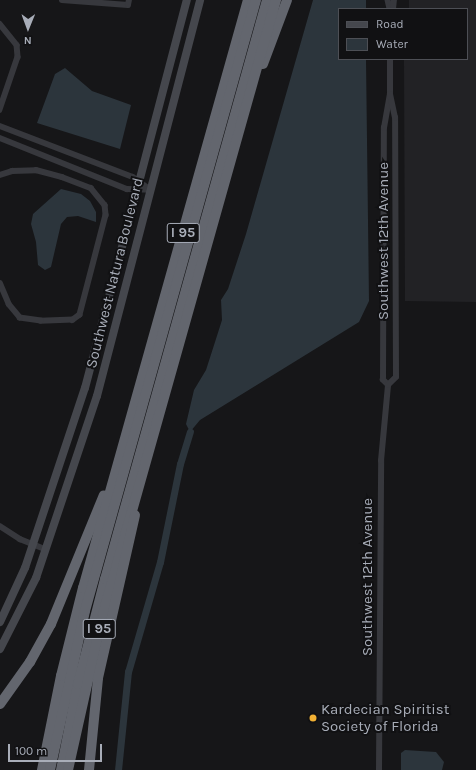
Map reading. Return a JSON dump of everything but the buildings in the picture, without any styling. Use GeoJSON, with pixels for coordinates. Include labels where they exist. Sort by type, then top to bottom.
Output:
{"type":"FeatureCollection","features":[{"type":"Feature","properties":{"kind":"highway","name":"I 95"},"geometry":{"type":"LineString","coordinates":[[42,770],[72,632],[248,0]]}},
{"type":"Feature","properties":{"kind":"highway"},"geometry":{"type":"LineString","coordinates":[[50,770],[85,611],[256,0]]}},
{"type":"Feature","properties":{"kind":"highway"},"geometry":{"type":"LineString","coordinates":[[61,770],[78,684],[105,579],[268,0]]}},
{"type":"Feature","properties":{"kind":"highway","name":"I 95"},"geometry":{"type":"LineString","coordinates":[[68,770],[94,651],[276,0]]}},
{"type":"Feature","properties":{"kind":"highway"},"geometry":{"type":"LineString","coordinates":[[250,91],[271,48],[287,0]]}},
{"type":"Feature","properties":{"kind":"highway"},"geometry":{"type":"LineString","coordinates":[[0,704],[30,662],[51,624],[89,528],[117,466]]}},
{"type":"Feature","properties":{"kind":"highway"},"geometry":{"type":"LineString","coordinates":[[89,770],[98,678],[134,529],[138,490]]}},
{"type":"Feature","properties":{"kind":"street"},"geometry":{"type":"LineString","coordinates":[[62,0],[128,5],[129,0]]}},
{"type":"Feature","properties":{"kind":"street","name":"Southwest Natura Boulevard"},"geometry":{"type":"LineString","coordinates":[[0,622],[11,602],[33,544],[98,346],[136,190],[140,180],[188,0]]}},
{"type":"Feature","properties":{"kind":"street","name":"Southwest Natura Boulevard"},"geometry":{"type":"LineString","coordinates":[[0,649],[22,609],[45,549],[97,396],[200,0]]}},
{"type":"Feature","properties":{"kind":"street"},"geometry":{"type":"LineString","coordinates":[[0,24],[17,45],[18,57],[0,110]]}},
{"type":"Feature","properties":{"kind":"street","name":"Southwest 12th Avenue"},"geometry":{"type":"LineString","coordinates":[[379,770],[381,461],[388,385],[396,377],[395,125],[390,95],[390,60]]}},
{"type":"Feature","properties":{"kind":"street","name":"Southwest 12th Avenue"},"geometry":{"type":"LineString","coordinates":[[388,385],[383,380],[384,128],[390,95]]}},
{"type":"Feature","properties":{"kind":"street"},"geometry":{"type":"LineString","coordinates":[[0,126],[140,180],[151,190]]}},
{"type":"Feature","properties":{"kind":"street"},"geometry":{"type":"LineString","coordinates":[[0,138],[126,189],[151,190]]}},
{"type":"Feature","properties":{"kind":"street"},"geometry":{"type":"LineString","coordinates":[[40,154],[44,144]]}},
{"type":"Feature","properties":{"kind":"street"},"geometry":{"type":"LineString","coordinates":[[84,172],[88,161]]}},
{"type":"Feature","properties":{"kind":"street"},"geometry":{"type":"LineString","coordinates":[[0,175],[12,171],[36,170],[91,188],[100,196],[106,215],[80,315],[65,322],[20,318],[9,305],[0,284]]}},
{"type":"Feature","properties":{"kind":"street"},"geometry":{"type":"LineString","coordinates":[[0,526],[45,549]]}},
{"type":"Feature","properties":{"kind":"shaded area"},"geometry":{"type":"Polygon","coordinates":[[[409,0],[476,0],[476,302],[405,301],[404,60],[468,60],[468,8],[409,8],[409,0]]]}},
{"type":"Feature","properties":{"kind":"water"},"geometry":{"type":"Polygon","coordinates":[[[313,0],[366,0],[366,8],[338,8],[338,60],[366,60],[369,301],[359,322],[200,420],[190,432],[186,424],[194,390],[206,370],[222,320],[221,300],[228,289],[246,234],[313,0]]]}},
{"type":"Feature","properties":{"kind":"water"},"geometry":{"type":"Polygon","coordinates":[[[65,68],[92,91],[131,105],[120,149],[37,123],[55,74],[65,68]]]}},
{"type":"Feature","properties":{"kind":"water"},"geometry":{"type":"Polygon","coordinates":[[[61,189],[81,194],[90,201],[96,212],[96,222],[78,216],[67,217],[61,224],[51,267],[45,270],[38,265],[36,242],[31,224],[33,214],[61,189]]]}},
{"type":"Feature","properties":{"kind":"water"},"geometry":{"type":"Polygon","coordinates":[[[405,750],[436,752],[444,762],[442,770],[401,770],[401,753],[405,750]]]}},
{"type":"Feature","properties":{"kind":"waterway"},"geometry":{"type":"LineString","coordinates":[[118,770],[128,672],[160,562],[180,464],[190,432]]}},
{"type":"Feature","properties":{"kind":"place","name":"Kardecian Spiritist Society of Florida"},"geometry":{"type":"Point","coordinates":[313,718]}}]}
